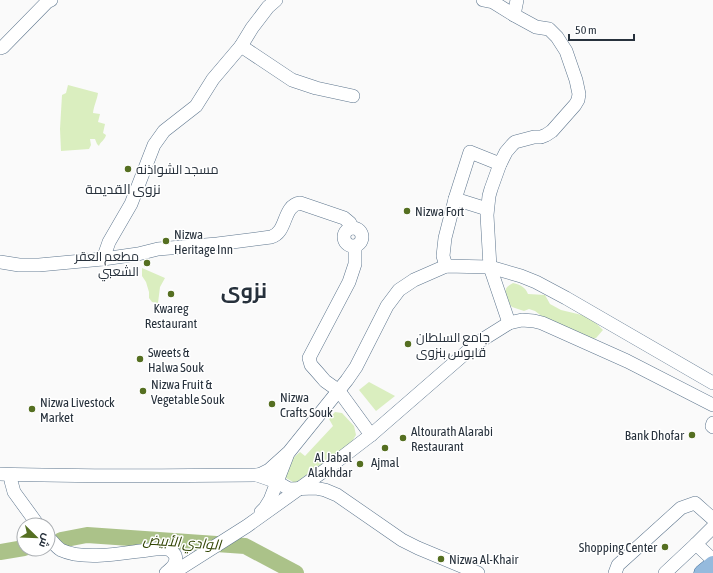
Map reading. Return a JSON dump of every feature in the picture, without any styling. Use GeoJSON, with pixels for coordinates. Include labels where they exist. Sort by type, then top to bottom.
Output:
{"type":"FeatureCollection","features":[{"type":"Feature","properties":{"kind":"main road"},"geometry":{"type":"LineString","coordinates":[[702,573],[713,564]]}},
{"type":"Feature","properties":{"kind":"street"},"geometry":{"type":"LineString","coordinates":[[0,48],[3,47],[47,2],[51,0]]}},
{"type":"Feature","properties":{"kind":"street"},"geometry":{"type":"LineString","coordinates":[[103,260],[109,242],[131,204],[154,145],[164,131],[196,106],[213,79],[241,46],[252,28],[268,7],[276,0]]}},
{"type":"Feature","properties":{"kind":"street"},"geometry":{"type":"LineString","coordinates":[[482,0],[493,2],[536,26],[549,29],[557,37],[566,51],[580,94],[575,105],[552,131],[541,137],[534,137],[515,142],[512,145],[506,152],[500,164],[491,189],[487,209],[490,267],[509,323]]}},
{"type":"Feature","properties":{"kind":"street"},"geometry":{"type":"LineString","coordinates":[[514,15],[517,0]]}},
{"type":"Feature","properties":{"kind":"street"},"geometry":{"type":"LineString","coordinates":[[241,46],[292,80],[316,88],[353,96]]}},
{"type":"Feature","properties":{"kind":"street"},"geometry":{"type":"LineString","coordinates":[[446,266],[443,256],[445,238],[455,199],[470,152],[500,164]]}},
{"type":"Feature","properties":{"kind":"street"},"geometry":{"type":"LineString","coordinates":[[455,199],[487,209]]}},
{"type":"Feature","properties":{"kind":"street"},"geometry":{"type":"LineString","coordinates":[[0,262],[20,265],[39,265],[103,260],[158,249],[217,244],[271,237],[278,234],[290,209],[293,205],[300,202],[344,218],[350,223],[352,228],[345,233],[344,239],[347,244],[355,247],[355,264],[349,282],[309,358],[311,365],[325,381],[339,391],[371,435]]}},
{"type":"Feature","properties":{"kind":"street"},"geometry":{"type":"LineString","coordinates":[[5,474],[73,476],[261,474],[269,470],[289,452],[352,374],[387,306],[399,290],[414,280],[446,266],[490,267],[536,282],[713,383]]}},
{"type":"Feature","properties":{"kind":"street"},"geometry":{"type":"LineString","coordinates":[[173,573],[247,526],[301,489],[371,435],[477,343],[509,323],[522,320],[542,323],[627,361],[713,405]]}},
{"type":"Feature","properties":{"kind":"street"},"geometry":{"type":"LineString","coordinates":[[713,423],[713,427]]}},
{"type":"Feature","properties":{"kind":"street"},"geometry":{"type":"LineString","coordinates":[[247,526],[265,508],[272,496],[289,452]]}},
{"type":"Feature","properties":{"kind":"street"},"geometry":{"type":"LineString","coordinates":[[328,468],[331,485],[337,495]]}},
{"type":"Feature","properties":{"kind":"street"},"geometry":{"type":"LineString","coordinates":[[5,474],[10,481],[14,492],[32,517]]}},
{"type":"Feature","properties":{"kind":"street"},"geometry":{"type":"LineString","coordinates":[[257,475],[277,482],[289,489],[315,488],[337,495],[402,540],[478,573]]}},
{"type":"Feature","properties":{"kind":"street"},"geometry":{"type":"LineString","coordinates":[[615,573],[618,564],[681,508],[695,503],[713,519]]}},
{"type":"Feature","properties":{"kind":"street"},"geometry":{"type":"LineString","coordinates":[[665,573],[713,527]]}},
{"type":"Feature","properties":{"kind":"street"},"geometry":{"type":"LineString","coordinates":[[696,544],[713,560]]}},
{"type":"Feature","properties":{"kind":"street"},"geometry":{"type":"LineString","coordinates":[[56,545],[60,549],[80,555],[106,555],[156,549],[169,549],[173,552],[176,561],[172,568],[166,573]]}},
{"type":"Feature","properties":{"kind":"green space"},"geometry":{"type":"Polygon","coordinates":[[[68,85],[98,93],[93,113],[100,114],[98,122],[105,124],[103,133],[106,135],[99,146],[95,139],[90,139],[91,145],[89,149],[61,151],[60,129],[62,95],[66,93],[68,85]]]}},
{"type":"Feature","properties":{"kind":"green space"},"geometry":{"type":"Polygon","coordinates":[[[142,268],[165,278],[160,287],[158,303],[152,302],[149,298],[146,282],[142,276],[142,268]]]}},
{"type":"Feature","properties":{"kind":"green space"},"geometry":{"type":"Polygon","coordinates":[[[513,283],[522,287],[528,294],[545,295],[550,304],[561,310],[586,316],[603,330],[596,338],[590,340],[544,318],[535,311],[529,309],[524,311],[512,307],[506,300],[505,292],[508,286],[513,283]]]}},
{"type":"Feature","properties":{"kind":"green space"},"geometry":{"type":"Polygon","coordinates":[[[369,382],[395,396],[376,411],[359,390],[369,382]]]}},
{"type":"Feature","properties":{"kind":"green space"},"geometry":{"type":"Polygon","coordinates":[[[335,412],[342,413],[354,426],[356,435],[351,443],[295,483],[286,478],[287,469],[291,460],[300,452],[305,456],[333,426],[329,419],[335,412]]]}},
{"type":"Feature","properties":{"kind":"waterway","name":"الوادي الأبيض"},"geometry":{"type":"LineString","coordinates":[[61,540],[87,535],[245,546],[296,573]]}},
{"type":"Feature","properties":{"kind":"waterway","name":"الوادي الأبيض"},"geometry":{"type":"LineString","coordinates":[[0,552],[16,549]]}},
{"type":"Feature","properties":{"kind":"place","name":"مسجد الشواذنه"},"geometry":{"type":"Point","coordinates":[128,169]}},
{"type":"Feature","properties":{"kind":"place","name":"Nizwa Fort"},"geometry":{"type":"Point","coordinates":[407,211]}},
{"type":"Feature","properties":{"kind":"place","name":"Nizwa Heritage Inn"},"geometry":{"type":"Point","coordinates":[166,241]}},
{"type":"Feature","properties":{"kind":"place","name":"مطعم العقر الشعبي"},"geometry":{"type":"Point","coordinates":[147,263]}},
{"type":"Feature","properties":{"kind":"place","name":"Kwareg Restaurant"},"geometry":{"type":"Point","coordinates":[171,294]}},
{"type":"Feature","properties":{"kind":"place","name":"جامع السلطان قابوس بنزوى"},"geometry":{"type":"Point","coordinates":[408,344]}},
{"type":"Feature","properties":{"kind":"place","name":"Sweets & Halwa Souk"},"geometry":{"type":"Point","coordinates":[140,359]}},
{"type":"Feature","properties":{"kind":"place","name":"Nizwa Fruit & Vegetable Souk"},"geometry":{"type":"Point","coordinates":[143,391]}},
{"type":"Feature","properties":{"kind":"place","name":"Nizwa Crafts Souk"},"geometry":{"type":"Point","coordinates":[272,404]}},
{"type":"Feature","properties":{"kind":"place","name":"Nizwa Livestock Market"},"geometry":{"type":"Point","coordinates":[32,409]}},
{"type":"Feature","properties":{"kind":"place","name":"Bank Dhofar"},"geometry":{"type":"Point","coordinates":[692,435]}},
{"type":"Feature","properties":{"kind":"place","name":"Altourath Alarabi Restaurant"},"geometry":{"type":"Point","coordinates":[403,438]}},
{"type":"Feature","properties":{"kind":"place","name":"Ajmal"},"geometry":{"type":"Point","coordinates":[385,448]}},
{"type":"Feature","properties":{"kind":"place","name":"Al Jabal Alakhdar"},"geometry":{"type":"Point","coordinates":[360,464]}},
{"type":"Feature","properties":{"kind":"place","name":"Shopping Center"},"geometry":{"type":"Point","coordinates":[665,547]}},
{"type":"Feature","properties":{"kind":"place","name":"Nizwa Al-Khair"},"geometry":{"type":"Point","coordinates":[441,559]}},
{"type":"Feature","properties":{"kind":"district","name":"نزوى القديمة"},"geometry":{"type":"Point","coordinates":[123,189]}},
{"type":"Feature","properties":{"kind":"district","name":"نزوى"},"geometry":{"type":"Point","coordinates":[244,291]}}]}
